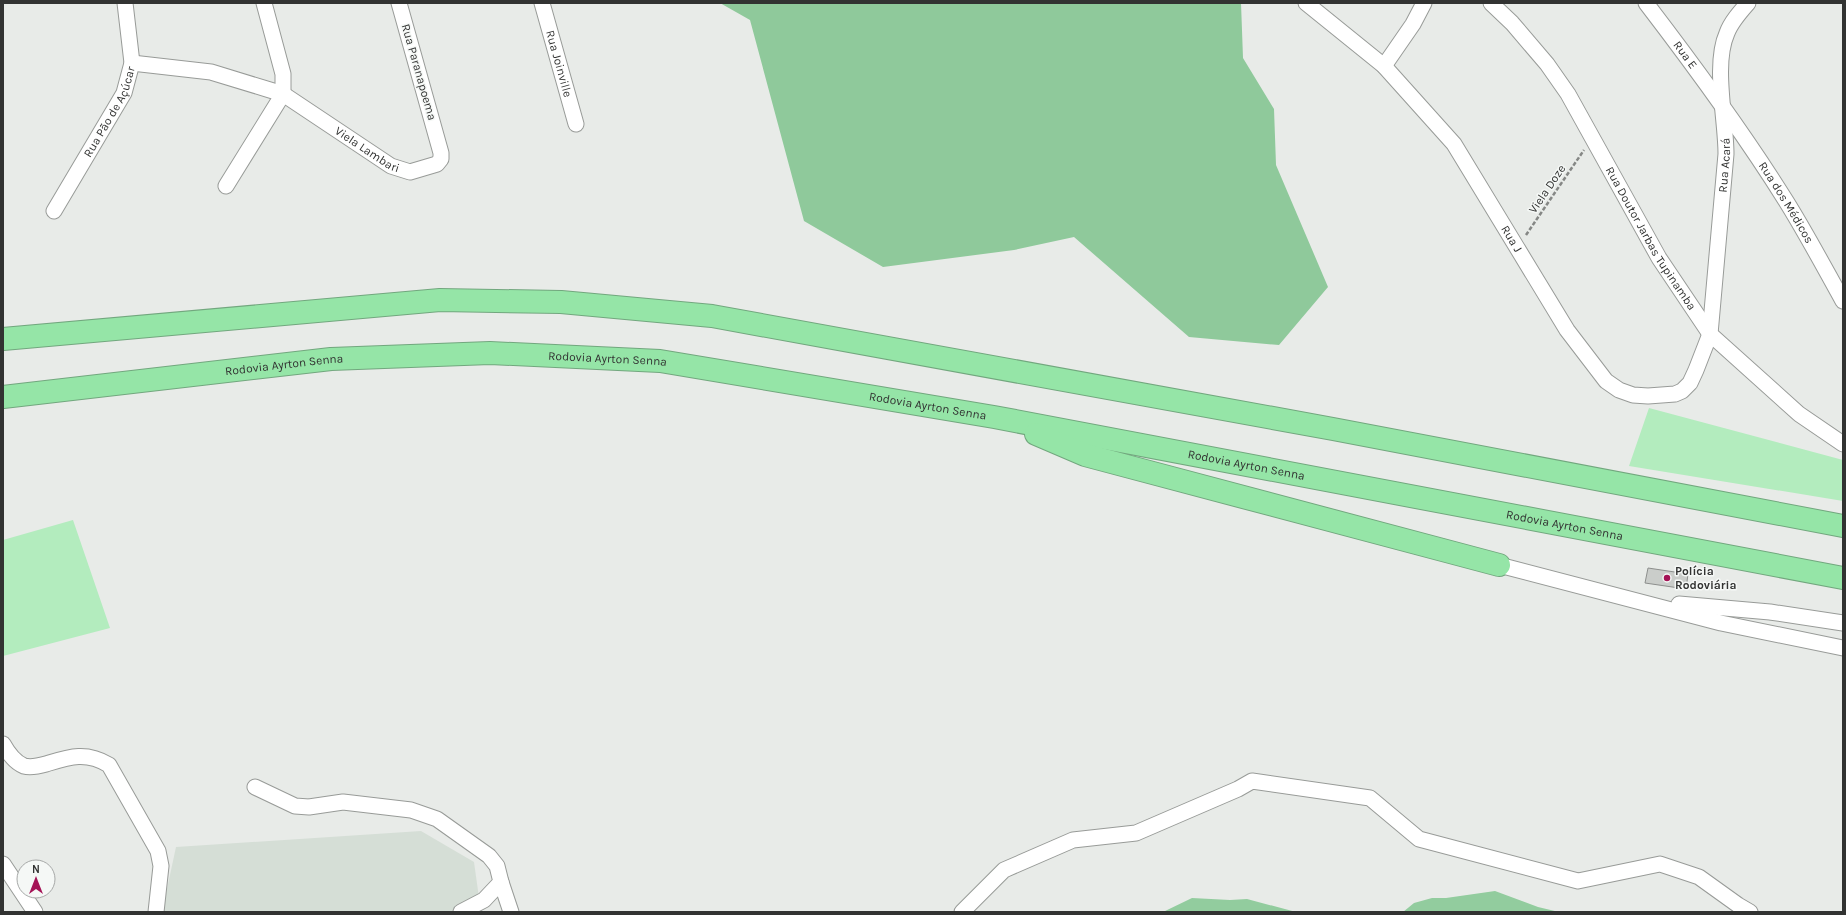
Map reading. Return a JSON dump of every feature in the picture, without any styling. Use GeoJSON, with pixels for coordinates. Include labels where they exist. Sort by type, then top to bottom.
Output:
{"type":"FeatureCollection","features":[{"type":"Feature","properties":{"kind":"highway"},"geometry":{"type":"LineString","coordinates":[[3,339],[440,300],[561,302],[712,316],[1333,429],[1843,526]]}},
{"type":"Feature","properties":{"kind":"highway","name":"Rodovia Ayrton Senna"},"geometry":{"type":"LineString","coordinates":[[3,397],[331,359],[490,353],[660,362],[994,417],[1843,578]]}},
{"type":"Feature","properties":{"kind":"highway"},"geometry":{"type":"LineString","coordinates":[[994,417],[1085,455],[1499,565]]}},
{"type":"Feature","properties":{"kind":"street","name":"Rua Pão de Açúcar"},"geometry":{"type":"LineString","coordinates":[[54,211],[124,93],[132,63],[125,3]]}},
{"type":"Feature","properties":{"kind":"street"},"geometry":{"type":"LineString","coordinates":[[226,186],[283,94],[283,74],[264,3]]}},
{"type":"Feature","properties":{"kind":"street","name":"Rua Paranapoema"},"geometry":{"type":"LineString","coordinates":[[400,3],[439,141]]}},
{"type":"Feature","properties":{"kind":"street","name":"Rua Joinville"},"geometry":{"type":"LineString","coordinates":[[542,3],[576,124]]}},
{"type":"Feature","properties":{"kind":"street","name":"Rua J"},"geometry":{"type":"LineString","coordinates":[[1306,3],[1384,66],[1454,144],[1566,330],[1606,381],[1619,390],[1633,395],[1665,396],[1682,391],[1690,383],[1710,334]]}},
{"type":"Feature","properties":{"kind":"street"},"geometry":{"type":"LineString","coordinates":[[1384,66],[1424,3]]}},
{"type":"Feature","properties":{"kind":"street","name":"Rua Doutor Jarbas Tupinamba"},"geometry":{"type":"LineString","coordinates":[[1491,3],[1512,23],[1547,64],[1568,94],[1659,258],[1710,334],[1799,414],[1843,444]]}},
{"type":"Feature","properties":{"kind":"street","name":"Rua E"},"geometry":{"type":"LineString","coordinates":[[1646,3],[1690,60],[1723,107]]}},
{"type":"Feature","properties":{"kind":"street","name":"Rua Acará"},"geometry":{"type":"LineString","coordinates":[[1710,334],[1726,154],[1720,73],[1723,44],[1727,33],[1748,3]]}},
{"type":"Feature","properties":{"kind":"street","name":"Viela Lambari"},"geometry":{"type":"LineString","coordinates":[[132,63],[211,72],[283,94],[391,166],[400,170],[410,172],[437,164],[441,159],[442,153],[439,141]]}},
{"type":"Feature","properties":{"kind":"street","name":"Rua dos Médicos"},"geometry":{"type":"LineString","coordinates":[[1723,107],[1786,201],[1843,301]]}},
{"type":"Feature","properties":{"kind":"street"},"geometry":{"type":"LineString","coordinates":[[1499,565],[1623,596],[1721,623],[1843,648]]}},
{"type":"Feature","properties":{"kind":"street"},"geometry":{"type":"LineString","coordinates":[[1623,596],[1770,612],[1843,624]]}},
{"type":"Feature","properties":{"kind":"street"},"geometry":{"type":"LineString","coordinates":[[3,744],[9,755],[16,762],[25,766],[36,766],[72,757],[86,756],[99,758],[109,764],[158,851],[161,866],[156,912]]}},
{"type":"Feature","properties":{"kind":"street"},"geometry":{"type":"LineString","coordinates":[[962,912],[1004,870],[1073,840],[1136,833],[1238,789],[1252,781],[1370,798],[1419,840],[1578,881],[1660,864],[1699,876],[1738,905],[1750,912]]}},
{"type":"Feature","properties":{"kind":"street"},"geometry":{"type":"LineString","coordinates":[[255,787],[295,806],[309,807],[343,802],[411,810],[437,819],[489,856],[497,866],[500,882],[511,912]]}},
{"type":"Feature","properties":{"kind":"street"},"geometry":{"type":"LineString","coordinates":[[3,864],[35,912]]}},
{"type":"Feature","properties":{"kind":"street"},"geometry":{"type":"LineString","coordinates":[[461,912],[484,900],[500,882]]}},
{"type":"Feature","properties":{"kind":"path","name":"Viela Doze"},"geometry":{"type":"LineString","coordinates":[[1517,249],[1592,138]]}},
{"type":"Feature","properties":{"kind":"shaded area"},"geometry":{"type":"Polygon","coordinates":[[[720,3],[1241,3],[1243,58],[1274,109],[1276,165],[1328,287],[1279,345],[1189,337],[1074,237],[1014,250],[883,267],[804,221],[750,20],[720,3]]]}},
{"type":"Feature","properties":{"kind":"shaded area"},"geometry":{"type":"Polygon","coordinates":[[[1649,408],[1843,460],[1843,501],[1629,466],[1649,408]]]}},
{"type":"Feature","properties":{"kind":"shaded area"},"geometry":{"type":"Polygon","coordinates":[[[73,520],[110,628],[3,656],[3,540],[73,520]]]}},
{"type":"Feature","properties":{"kind":"shaded area"},"geometry":{"type":"Polygon","coordinates":[[[421,831],[474,862],[481,912],[162,912],[176,847],[421,831]]]}},
{"type":"Feature","properties":{"kind":"shaded area"},"geometry":{"type":"Polygon","coordinates":[[[1495,891],[1538,907],[1559,912],[1403,912],[1414,903],[1432,898],[1446,898],[1495,891]]]}},
{"type":"Feature","properties":{"kind":"shaded area"},"geometry":{"type":"Polygon","coordinates":[[[1192,898],[1230,900],[1247,899],[1296,912],[1163,912],[1192,898]]]}},
{"type":"Feature","properties":{"kind":"building","name":"Polícia Rodoviária"},"geometry":{"type":"Polygon","coordinates":[[[1648,568],[1688,574],[1686,589],[1645,583],[1648,568]]]}},
{"type":"Feature","properties":{"kind":"place","name":"Polícia Rodoviária"},"geometry":{"type":"Point","coordinates":[1667,578]}}]}
